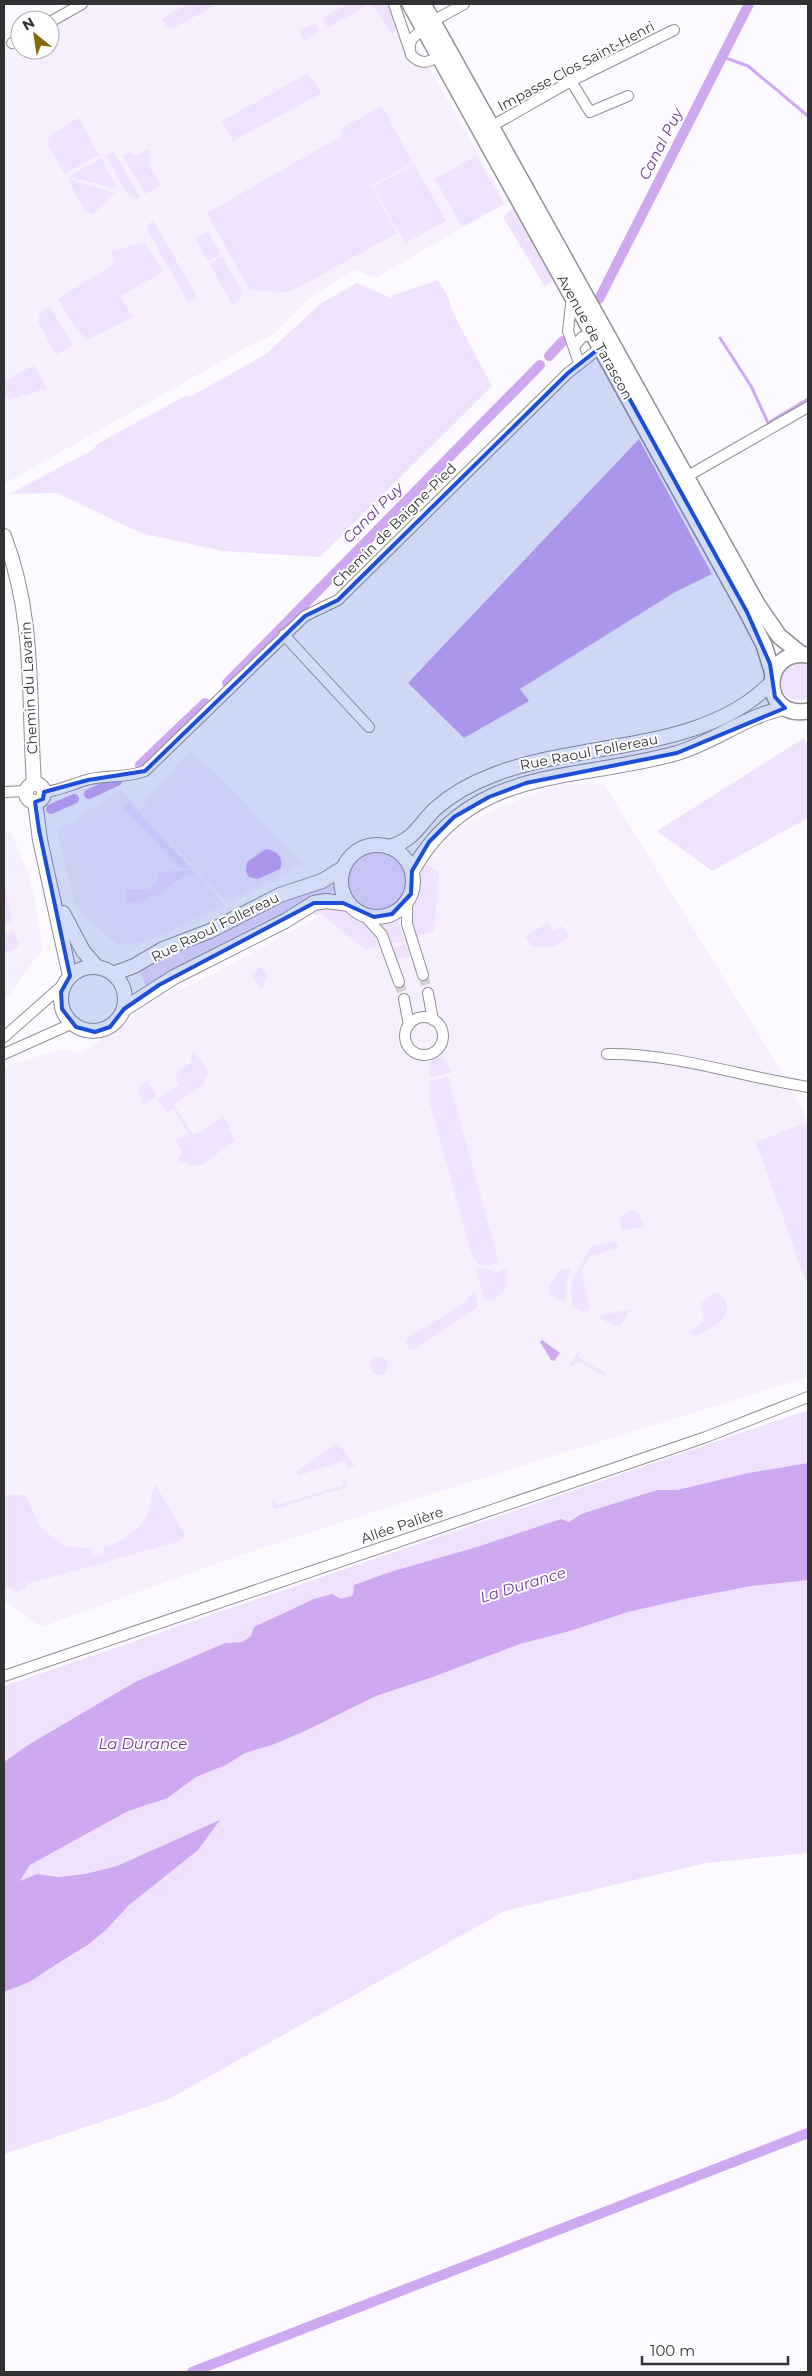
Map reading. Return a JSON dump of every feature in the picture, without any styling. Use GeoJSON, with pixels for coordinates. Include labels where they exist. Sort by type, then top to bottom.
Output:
{"type":"FeatureCollection","features":[{"type":"Feature","properties":{"kind":"main road","name":"Avenue de Tarascon"},"geometry":{"type":"LineString","coordinates":[[410,4],[429,26],[492,126],[764,645],[775,697],[785,708]]}},
{"type":"Feature","properties":{"kind":"main road","name":"Avenue de Tarascon"},"geometry":{"type":"LineString","coordinates":[[423,4],[439,56],[572,294],[602,336],[686,477],[767,620],[788,645],[804,655]]}},
{"type":"Feature","properties":{"kind":"main road"},"geometry":{"type":"LineString","coordinates":[[772,678],[784,660],[804,655]]}},
{"type":"Feature","properties":{"kind":"main road"},"geometry":{"type":"LineString","coordinates":[[785,708],[806,716]]}},
{"type":"Feature","properties":{"kind":"street"},"geometry":{"type":"LineString","coordinates":[[60,16],[82,4]]}},
{"type":"Feature","properties":{"kind":"street"},"geometry":{"type":"LineString","coordinates":[[394,4],[411,55],[423,62],[430,62],[439,56]]}},
{"type":"Feature","properties":{"kind":"street"},"geometry":{"type":"LineString","coordinates":[[409,48],[414,36],[464,4]]}},
{"type":"Feature","properties":{"kind":"street","name":"Impasse Clos Saint-Henri"},"geometry":{"type":"LineString","coordinates":[[492,126],[571,81],[674,30]]}},
{"type":"Feature","properties":{"kind":"street"},"geometry":{"type":"LineString","coordinates":[[571,81],[590,112],[628,96]]}},
{"type":"Feature","properties":{"kind":"street"},"geometry":{"type":"LineString","coordinates":[[572,294],[568,331],[579,363]]}},
{"type":"Feature","properties":{"kind":"street"},"geometry":{"type":"LineString","coordinates":[[574,347],[582,337],[602,336]]}},
{"type":"Feature","properties":{"kind":"street","name":"Chemin de Baigne-Pied"},"geometry":{"type":"LineString","coordinates":[[4,792],[57,791],[94,778],[127,776],[145,770],[304,616],[338,600],[579,363],[602,336]]}},
{"type":"Feature","properties":{"kind":"street"},"geometry":{"type":"LineString","coordinates":[[686,477],[808,407]]}},
{"type":"Feature","properties":{"kind":"street","name":"Chemin du Lavarin"},"geometry":{"type":"LineString","coordinates":[[4,536],[17,576],[28,634],[35,792],[40,840],[53,890],[68,980]]}},
{"type":"Feature","properties":{"kind":"street"},"geometry":{"type":"LineString","coordinates":[[284,635],[369,727]]}},
{"type":"Feature","properties":{"kind":"street","name":"Rue Raoul Follereau"},"geometry":{"type":"LineString","coordinates":[[389,847],[408,840],[445,801],[486,778],[543,758],[654,740],[676,734],[737,708],[772,678]]}},
{"type":"Feature","properties":{"kind":"street","name":"Rue Raoul Follereau"},"geometry":{"type":"LineString","coordinates":[[412,871],[429,842],[440,830],[454,818],[489,797],[526,783],[677,753],[716,738],[762,714],[785,708]]}},
{"type":"Feature","properties":{"kind":"street"},"geometry":{"type":"LineString","coordinates":[[399,982],[382,935],[364,915],[349,904],[341,887],[343,868],[353,855],[359,850],[375,845],[389,847],[404,857],[412,871],[413,887],[407,902],[407,924],[423,975]]}},
{"type":"Feature","properties":{"kind":"street","name":"Rue Raoul Follereau"},"geometry":{"type":"LineString","coordinates":[[113,974],[126,970],[163,949],[210,931],[280,895],[322,881],[343,868]]}},
{"type":"Feature","properties":{"kind":"street","name":"Chemin du Lavarin"},"geometry":{"type":"LineString","coordinates":[[53,890],[79,944],[97,967]]}},
{"type":"Feature","properties":{"kind":"street","name":"Rue Raoul Follereau"},"geometry":{"type":"LineString","coordinates":[[124,1009],[174,977],[278,924],[314,903],[326,900],[349,904]]}},
{"type":"Feature","properties":{"kind":"street"},"geometry":{"type":"LineString","coordinates":[[364,915],[374,917],[392,914],[407,902]]}},
{"type":"Feature","properties":{"kind":"street"},"geometry":{"type":"LineString","coordinates":[[4,1037],[78,970],[97,967],[113,974],[119,980],[125,994],[124,1009],[116,1022],[102,1030],[86,1031],[72,1024],[66,1017],[60,1001],[68,980]]}},
{"type":"Feature","properties":{"kind":"street"},"geometry":{"type":"LineString","coordinates":[[404,1000],[409,1025],[405,1036],[410,1049],[416,1054],[430,1054],[440,1047],[443,1040],[441,1028],[434,1020],[428,993]]}},
{"type":"Feature","properties":{"kind":"street"},"geometry":{"type":"LineString","coordinates":[[409,1025],[420,1018],[434,1020]]}},
{"type":"Feature","properties":{"kind":"street"},"geometry":{"type":"LineString","coordinates":[[4,1054],[72,1024]]}},
{"type":"Feature","properties":{"kind":"street"},"geometry":{"type":"LineString","coordinates":[[607,1054],[662,1058],[808,1087]]}},
{"type":"Feature","properties":{"kind":"street","name":"Allée Palière"},"geometry":{"type":"LineString","coordinates":[[4,1676],[706,1437],[808,1397]]}},
{"type":"Feature","properties":{"kind":"highlighted area"},"geometry":{"type":"Polygon","coordinates":[[[601,347],[747,612],[770,664],[775,697],[785,708],[677,753],[526,783],[489,797],[454,817],[429,842],[412,871],[411,894],[392,914],[374,917],[343,903],[314,903],[159,985],[124,1009],[110,1027],[95,1032],[76,1027],[62,1009],[61,992],[70,976],[39,830],[35,802],[43,799],[44,792],[88,780],[145,771],[305,616],[338,600],[568,373],[601,347]]]}},
{"type":"Feature","properties":{"kind":"shaded area"},"geometry":{"type":"Polygon","coordinates":[[[87,4],[393,4],[506,203],[375,278],[355,270],[313,295],[273,335],[247,347],[4,484],[4,51],[10,48],[10,60],[60,60],[60,19],[87,4]]]}},
{"type":"Feature","properties":{"kind":"shaded area"},"geometry":{"type":"Polygon","coordinates":[[[188,4],[218,4],[170,30],[161,19],[188,4]]]}},
{"type":"Feature","properties":{"kind":"shaded area"},"geometry":{"type":"Polygon","coordinates":[[[348,4],[369,4],[328,28],[322,18],[348,4]]]}},
{"type":"Feature","properties":{"kind":"shaded area"},"geometry":{"type":"Polygon","coordinates":[[[372,4],[388,4],[397,30],[391,34],[372,4]]]}},
{"type":"Feature","properties":{"kind":"shaded area"},"geometry":{"type":"Polygon","coordinates":[[[315,23],[319,31],[304,41],[299,31],[315,23]]]}},
{"type":"Feature","properties":{"kind":"shaded area"},"geometry":{"type":"Polygon","coordinates":[[[308,73],[322,93],[233,141],[222,121],[308,73]]]}},
{"type":"Feature","properties":{"kind":"shaded area"},"geometry":{"type":"Polygon","coordinates":[[[382,106],[413,163],[372,185],[361,167],[397,233],[290,292],[250,290],[207,213],[343,135],[340,129],[382,106]]]}},
{"type":"Feature","properties":{"kind":"shaded area"},"geometry":{"type":"Polygon","coordinates":[[[79,118],[99,155],[65,174],[47,144],[50,135],[79,118]]]}},
{"type":"Feature","properties":{"kind":"shaded area"},"geometry":{"type":"Polygon","coordinates":[[[149,149],[149,167],[161,185],[145,194],[123,156],[130,152],[135,155],[149,149]]]}},
{"type":"Feature","properties":{"kind":"shaded area"},"geometry":{"type":"Polygon","coordinates":[[[114,151],[140,197],[135,199],[128,195],[106,156],[114,151]]]}},
{"type":"Feature","properties":{"kind":"shaded area"},"geometry":{"type":"Polygon","coordinates":[[[476,156],[504,204],[462,227],[435,179],[476,156]]]}},
{"type":"Feature","properties":{"kind":"shaded area"},"geometry":{"type":"Polygon","coordinates":[[[101,158],[118,189],[68,177],[101,158]]]}},
{"type":"Feature","properties":{"kind":"shaded area"},"geometry":{"type":"Polygon","coordinates":[[[414,164],[446,221],[405,243],[373,187],[414,164]]]}},
{"type":"Feature","properties":{"kind":"shaded area"},"geometry":{"type":"Polygon","coordinates":[[[68,179],[115,193],[93,215],[83,208],[68,179]]]}},
{"type":"Feature","properties":{"kind":"shaded area"},"geometry":{"type":"Polygon","coordinates":[[[513,208],[553,280],[545,287],[503,217],[513,208]]]}},
{"type":"Feature","properties":{"kind":"shaded area"},"geometry":{"type":"Polygon","coordinates":[[[153,220],[197,297],[188,302],[148,231],[147,227],[153,220]]]}},
{"type":"Feature","properties":{"kind":"shaded area"},"geometry":{"type":"Polygon","coordinates":[[[208,231],[221,254],[208,261],[195,238],[208,231]]]}},
{"type":"Feature","properties":{"kind":"shaded area"},"geometry":{"type":"Polygon","coordinates":[[[144,242],[163,272],[120,296],[133,317],[87,340],[73,324],[58,299],[114,264],[111,252],[144,242]]]}},
{"type":"Feature","properties":{"kind":"shaded area"},"geometry":{"type":"Polygon","coordinates":[[[222,256],[242,292],[240,299],[232,305],[210,264],[222,256]]]}},
{"type":"Feature","properties":{"kind":"shaded area"},"geometry":{"type":"Polygon","coordinates":[[[438,280],[449,299],[451,309],[492,386],[320,557],[222,551],[141,533],[57,493],[9,494],[93,450],[97,444],[187,395],[190,397],[266,354],[320,304],[357,283],[391,298],[393,297],[390,296],[438,280]]]}},
{"type":"Feature","properties":{"kind":"shaded area"},"geometry":{"type":"Polygon","coordinates":[[[49,305],[73,346],[56,355],[38,322],[40,313],[49,305]]]}},
{"type":"Feature","properties":{"kind":"shaded area"},"geometry":{"type":"Polygon","coordinates":[[[34,365],[47,388],[9,400],[4,395],[4,382],[34,365]]]}},
{"type":"Feature","properties":{"kind":"shaded area"},"geometry":{"type":"Polygon","coordinates":[[[639,439],[712,574],[675,592],[520,689],[529,701],[464,738],[408,683],[639,439]]]}},
{"type":"Feature","properties":{"kind":"shaded area"},"geometry":{"type":"Polygon","coordinates":[[[796,661],[808,663],[808,698],[799,700],[785,694],[781,681],[788,667],[796,661]]]}},
{"type":"Feature","properties":{"kind":"shaded area"},"geometry":{"type":"Polygon","coordinates":[[[804,738],[808,745],[808,818],[712,871],[657,831],[804,738]]]}},
{"type":"Feature","properties":{"kind":"shaded area"},"geometry":{"type":"Polygon","coordinates":[[[191,751],[304,863],[227,903],[141,810],[153,790],[191,751]]]}},
{"type":"Feature","properties":{"kind":"shaded area"},"geometry":{"type":"Polygon","coordinates":[[[562,784],[604,784],[775,1061],[808,1120],[808,1377],[235,1557],[41,1627],[4,1601],[4,1067],[62,1049],[81,1053],[129,1022],[146,1001],[179,990],[217,972],[326,913],[370,932],[398,927],[420,907],[424,867],[465,824],[502,806],[562,784]]]}},
{"type":"Feature","properties":{"kind":"shaded area"},"geometry":{"type":"Polygon","coordinates":[[[121,789],[225,905],[153,939],[130,945],[117,944],[83,916],[75,904],[57,831],[121,789]]]}},
{"type":"Feature","properties":{"kind":"shaded area"},"geometry":{"type":"Polygon","coordinates":[[[128,801],[190,868],[181,869],[122,807],[128,801]]]}},
{"type":"Feature","properties":{"kind":"shaded area"},"geometry":{"type":"Polygon","coordinates":[[[10,830],[30,877],[43,948],[8,997],[4,999],[4,833],[10,830]]]}},
{"type":"Feature","properties":{"kind":"shaded area"},"geometry":{"type":"Polygon","coordinates":[[[266,849],[279,855],[281,861],[280,869],[258,879],[249,877],[246,872],[247,862],[266,849]]]}},
{"type":"Feature","properties":{"kind":"shaded area"},"geometry":{"type":"Polygon","coordinates":[[[370,851],[382,851],[393,856],[401,864],[406,875],[404,893],[393,906],[382,911],[370,911],[359,906],[351,898],[346,887],[346,875],[351,864],[359,856],[370,851]]]}},
{"type":"Feature","properties":{"kind":"shaded area"},"geometry":{"type":"Polygon","coordinates":[[[422,862],[439,872],[434,931],[416,937],[411,922],[422,862]]]}},
{"type":"Feature","properties":{"kind":"shaded area"},"geometry":{"type":"Polygon","coordinates":[[[191,870],[195,875],[192,877],[187,873],[155,898],[153,895],[140,904],[127,902],[125,889],[149,889],[157,883],[159,872],[191,870]]]}},
{"type":"Feature","properties":{"kind":"shaded area"},"geometry":{"type":"Polygon","coordinates":[[[330,885],[336,888],[331,893],[303,901],[286,913],[157,978],[146,987],[139,970],[175,951],[232,928],[280,902],[330,885]]]}},
{"type":"Feature","properties":{"kind":"shaded area"},"geometry":{"type":"Polygon","coordinates":[[[4,889],[6,890],[12,920],[6,924],[4,922],[4,889]]]}},
{"type":"Feature","properties":{"kind":"shaded area"},"geometry":{"type":"Polygon","coordinates":[[[322,906],[350,913],[370,929],[380,947],[365,950],[321,914],[308,915],[322,906]]]}},
{"type":"Feature","properties":{"kind":"shaded area"},"geometry":{"type":"Polygon","coordinates":[[[400,916],[399,923],[404,941],[391,944],[378,922],[385,922],[400,916]]]}},
{"type":"Feature","properties":{"kind":"shaded area"},"geometry":{"type":"Polygon","coordinates":[[[548,923],[554,931],[562,926],[569,936],[554,946],[533,947],[525,937],[548,923]]]}},
{"type":"Feature","properties":{"kind":"shaded area"},"geometry":{"type":"Polygon","coordinates":[[[14,930],[19,944],[13,951],[4,951],[5,935],[14,930]]]}},
{"type":"Feature","properties":{"kind":"shaded area"},"geometry":{"type":"Polygon","coordinates":[[[406,944],[410,957],[394,959],[393,948],[406,944]]]}},
{"type":"Feature","properties":{"kind":"shaded area"},"geometry":{"type":"Polygon","coordinates":[[[261,966],[268,977],[264,981],[266,985],[260,989],[251,975],[261,966]]]}},
{"type":"Feature","properties":{"kind":"shaded area"},"geometry":{"type":"Polygon","coordinates":[[[194,1051],[208,1072],[204,1084],[174,1105],[194,1136],[224,1116],[235,1141],[201,1165],[195,1166],[181,1161],[178,1157],[183,1154],[176,1141],[188,1133],[173,1109],[167,1113],[157,1099],[179,1084],[175,1077],[178,1075],[176,1072],[192,1062],[191,1056],[194,1051]]]}},
{"type":"Feature","properties":{"kind":"shaded area"},"geometry":{"type":"Polygon","coordinates":[[[441,1056],[446,1060],[452,1073],[430,1078],[429,1063],[441,1056]]]}},
{"type":"Feature","properties":{"kind":"shaded area"},"geometry":{"type":"Polygon","coordinates":[[[448,1077],[498,1260],[497,1263],[484,1266],[478,1264],[476,1259],[473,1259],[430,1104],[430,1081],[448,1077]]]}},
{"type":"Feature","properties":{"kind":"shaded area"},"geometry":{"type":"Polygon","coordinates":[[[147,1080],[157,1096],[143,1105],[138,1088],[147,1080]]]}},
{"type":"Feature","properties":{"kind":"shaded area"},"geometry":{"type":"Polygon","coordinates":[[[808,1122],[808,1284],[756,1142],[808,1122]]]}},
{"type":"Feature","properties":{"kind":"shaded area"},"geometry":{"type":"Polygon","coordinates":[[[631,1210],[639,1213],[644,1227],[622,1230],[619,1218],[631,1210]]]}},
{"type":"Feature","properties":{"kind":"shaded area"},"geometry":{"type":"Polygon","coordinates":[[[616,1241],[618,1248],[590,1256],[581,1271],[590,1306],[587,1312],[584,1313],[573,1306],[571,1286],[575,1274],[586,1257],[589,1248],[616,1241]]]}},
{"type":"Feature","properties":{"kind":"shaded area"},"geometry":{"type":"Polygon","coordinates":[[[476,1267],[497,1272],[506,1269],[504,1291],[492,1300],[484,1298],[476,1267]]]}},
{"type":"Feature","properties":{"kind":"shaded area"},"geometry":{"type":"Polygon","coordinates":[[[571,1268],[566,1282],[566,1299],[562,1302],[550,1295],[549,1286],[558,1271],[571,1268]]]}},
{"type":"Feature","properties":{"kind":"shaded area"},"geometry":{"type":"Polygon","coordinates":[[[475,1291],[478,1306],[476,1308],[413,1350],[407,1347],[406,1340],[409,1337],[463,1304],[475,1291]]]}},
{"type":"Feature","properties":{"kind":"shaded area"},"geometry":{"type":"Polygon","coordinates":[[[717,1293],[726,1300],[726,1314],[718,1323],[694,1337],[691,1332],[704,1320],[701,1304],[706,1298],[717,1293]]]}},
{"type":"Feature","properties":{"kind":"shaded area"},"geometry":{"type":"Polygon","coordinates":[[[631,1309],[619,1327],[600,1319],[601,1315],[631,1309]]]}},
{"type":"Feature","properties":{"kind":"shaded area"},"geometry":{"type":"Polygon","coordinates":[[[542,1340],[560,1353],[554,1361],[551,1360],[540,1342],[542,1340]]]}},
{"type":"Feature","properties":{"kind":"shaded area"},"geometry":{"type":"Polygon","coordinates":[[[579,1350],[581,1351],[578,1357],[606,1373],[604,1376],[578,1361],[573,1367],[570,1365],[579,1350]]]}},
{"type":"Feature","properties":{"kind":"shaded area"},"geometry":{"type":"Polygon","coordinates":[[[379,1357],[385,1360],[388,1366],[385,1372],[379,1375],[373,1372],[370,1366],[373,1360],[379,1357]]]}},
{"type":"Feature","properties":{"kind":"shaded area"},"geometry":{"type":"Polygon","coordinates":[[[808,1410],[808,1463],[748,1473],[677,1490],[657,1490],[581,1514],[569,1522],[390,1572],[355,1585],[353,1595],[251,1636],[242,1642],[225,1643],[135,1682],[28,1745],[4,1762],[4,1686],[808,1410]]]}},
{"type":"Feature","properties":{"kind":"shaded area"},"geometry":{"type":"Polygon","coordinates":[[[338,1443],[355,1467],[347,1468],[345,1460],[298,1476],[297,1471],[338,1443]]]}},
{"type":"Feature","properties":{"kind":"shaded area","name":"La Durance"},"geometry":{"type":"Polygon","coordinates":[[[808,1463],[808,1580],[752,1586],[689,1598],[628,1612],[570,1631],[520,1644],[376,1696],[305,1731],[272,1745],[245,1753],[226,1765],[196,1777],[168,1798],[128,1811],[30,1865],[20,1881],[37,1874],[58,1877],[85,1874],[117,1866],[220,1820],[198,1850],[129,1905],[106,1930],[89,1944],[29,1982],[4,1992],[4,1762],[28,1745],[135,1682],[225,1643],[242,1642],[251,1636],[254,1627],[314,1599],[332,1594],[341,1599],[353,1595],[354,1585],[390,1572],[477,1547],[561,1519],[569,1522],[581,1514],[657,1490],[677,1490],[748,1473],[808,1463]]]}},
{"type":"Feature","properties":{"kind":"shaded area"},"geometry":{"type":"Polygon","coordinates":[[[345,1478],[347,1487],[274,1509],[272,1500],[274,1498],[277,1505],[344,1485],[342,1479],[345,1478]]]}},
{"type":"Feature","properties":{"kind":"shaded area"},"geometry":{"type":"Polygon","coordinates":[[[155,1484],[186,1536],[181,1541],[26,1584],[26,1588],[17,1592],[4,1585],[4,1495],[25,1495],[40,1526],[53,1538],[64,1545],[92,1548],[93,1556],[104,1555],[104,1547],[123,1540],[140,1526],[148,1511],[155,1484]]]}},
{"type":"Feature","properties":{"kind":"shaded area"},"geometry":{"type":"Polygon","coordinates":[[[808,1580],[808,1853],[706,1863],[505,1911],[167,2100],[4,2154],[4,1992],[56,1966],[104,1932],[127,1907],[219,1821],[117,1866],[85,1874],[58,1877],[37,1874],[19,1882],[30,1865],[128,1811],[169,1798],[196,1777],[226,1765],[245,1753],[272,1745],[305,1731],[376,1696],[520,1644],[570,1631],[628,1612],[752,1586],[808,1580]]]}},
{"type":"Feature","properties":{"kind":"waterway","name":"Canal Puy"},"geometry":{"type":"LineString","coordinates":[[599,299],[749,4]]}},
{"type":"Feature","properties":{"kind":"waterway"},"geometry":{"type":"LineString","coordinates":[[723,57],[748,66],[808,116]]}},
{"type":"Feature","properties":{"kind":"waterway"},"geometry":{"type":"LineString","coordinates":[[720,338],[751,386],[768,423],[808,399]]}},
{"type":"Feature","properties":{"kind":"waterway","name":"Canal Puy"},"geometry":{"type":"LineString","coordinates":[[549,356],[563,341]]}},
{"type":"Feature","properties":{"kind":"waterway","name":"Canal Puy"},"geometry":{"type":"LineString","coordinates":[[227,683],[540,365]]}},
{"type":"Feature","properties":{"kind":"waterway","name":"Canal Puy"},"geometry":{"type":"LineString","coordinates":[[140,765],[205,703]]}},
{"type":"Feature","properties":{"kind":"waterway","name":"Canal Puy"},"geometry":{"type":"LineString","coordinates":[[89,794],[117,781]]}},
{"type":"Feature","properties":{"kind":"waterway","name":"Canal Puy"},"geometry":{"type":"LineString","coordinates":[[51,809],[74,799]]}},
{"type":"Feature","properties":{"kind":"waterway"},"geometry":{"type":"LineString","coordinates":[[192,2372],[808,2133]]}},
{"type":"Feature","properties":{"kind":"tunnel"},"geometry":{"type":"LineString","coordinates":[[423,975],[428,993]]}},
{"type":"Feature","properties":{"kind":"tunnel"},"geometry":{"type":"LineString","coordinates":[[399,982],[404,999]]}}]}
